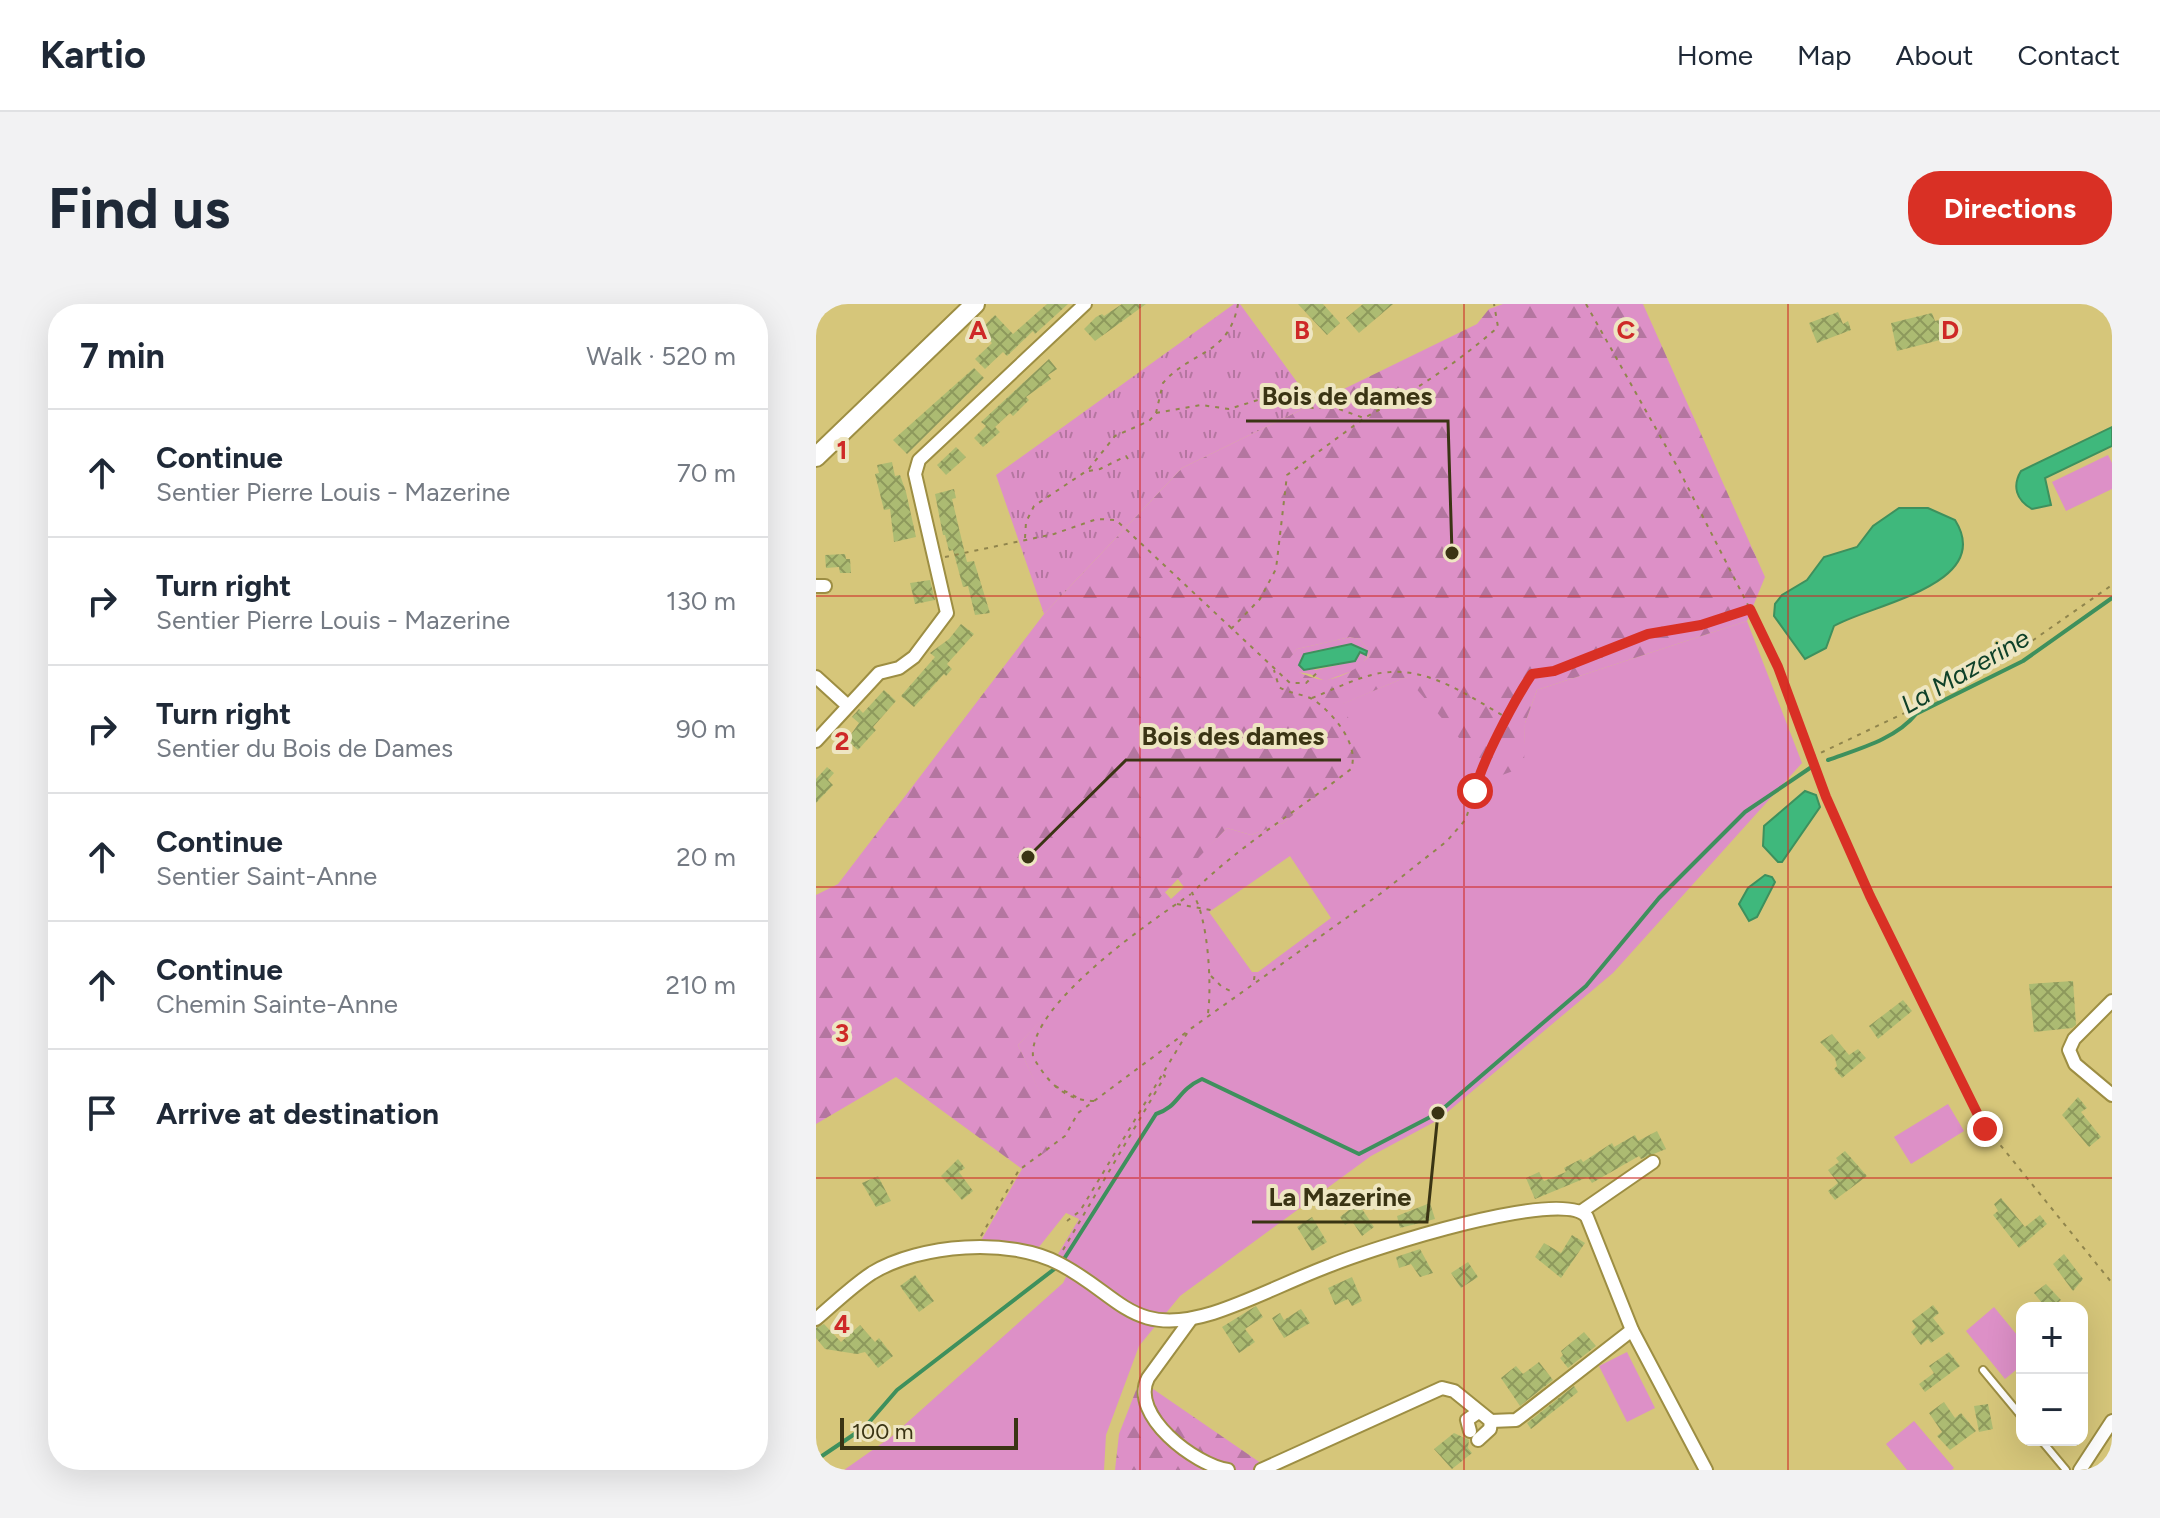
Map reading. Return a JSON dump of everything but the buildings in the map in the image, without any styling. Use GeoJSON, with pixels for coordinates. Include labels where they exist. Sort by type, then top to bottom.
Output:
{"type":"FeatureCollection","features":[{"type":"Feature","properties":{"kind":"main road"},"geometry":{"type":"LineString","coordinates":[[816,457],[975,304]]}},
{"type":"Feature","properties":{"kind":"street"},"geometry":{"type":"LineString","coordinates":[[816,741],[879,673],[899,668],[914,657],[947,613],[915,474],[919,460],[1085,304]]}},
{"type":"Feature","properties":{"kind":"street"},"geometry":{"type":"LineString","coordinates":[[816,677],[848,706]]}},
{"type":"Feature","properties":{"kind":"street"},"geometry":{"type":"LineString","coordinates":[[2112,1001],[2074,1039],[2069,1050],[2075,1064],[2112,1095]]}},
{"type":"Feature","properties":{"kind":"street"},"geometry":{"type":"LineString","coordinates":[[816,1319],[883,1267],[933,1251],[975,1248],[1048,1257],[1136,1315],[1191,1319],[1239,1304],[1333,1264],[1414,1239],[1534,1209],[1582,1211],[1653,1162]]}},
{"type":"Feature","properties":{"kind":"street"},"geometry":{"type":"LineString","coordinates":[[1582,1211],[1632,1330],[1706,1470]]}},
{"type":"Feature","properties":{"kind":"street"},"geometry":{"type":"LineString","coordinates":[[1191,1319],[1148,1378],[1142,1389],[1143,1399],[1149,1412],[1184,1449],[1216,1468],[1228,1470]]}},
{"type":"Feature","properties":{"kind":"street"},"geometry":{"type":"LineString","coordinates":[[1261,1470],[1442,1388],[1454,1391],[1477,1413],[1491,1421],[1516,1420],[1632,1330]]}},
{"type":"Feature","properties":{"kind":"street"},"geometry":{"type":"LineString","coordinates":[[1477,1413],[1467,1420],[1474,1435],[1490,1429],[1491,1421]]}},
{"type":"Feature","properties":{"kind":"street"},"geometry":{"type":"LineString","coordinates":[[2080,1470],[2112,1421]]}},
{"type":"Feature","properties":{"kind":"lane"},"geometry":{"type":"LineString","coordinates":[[1983,1370],[2016,1410]]}},
{"type":"Feature","properties":{"kind":"lane"},"geometry":{"type":"LineString","coordinates":[[2046,1446],[2066,1470]]}},
{"type":"Feature","properties":{"kind":"path"},"geometry":{"type":"LineString","coordinates":[[1026,539],[1026,522],[1034,506],[1088,470],[1115,436],[1149,421],[1156,413],[1163,383],[1220,342],[1230,329],[1238,304]]}},
{"type":"Feature","properties":{"kind":"path"},"geometry":{"type":"LineString","coordinates":[[1231,629],[1260,599],[1276,569],[1287,475],[1364,418],[1424,386],[1488,336],[1498,327],[1494,304]]}},
{"type":"Feature","properties":{"kind":"path"},"geometry":{"type":"LineString","coordinates":[[1586,304],[1678,468],[1778,667],[1826,797],[1903,969],[1976,1115],[2112,1283]]}},
{"type":"Feature","properties":{"kind":"path"},"geometry":{"type":"LineString","coordinates":[[1156,413],[1201,405],[1229,409],[1271,396],[1287,396],[1298,405],[1333,407],[1364,418]]}},
{"type":"Feature","properties":{"kind":"path"},"geometry":{"type":"LineString","coordinates":[[1088,470],[1100,469],[1126,456],[1128,459]]}},
{"type":"Feature","properties":{"kind":"path"},"geometry":{"type":"LineString","coordinates":[[934,560],[1097,519],[1116,520],[1274,670],[1298,686],[1317,673]]}},
{"type":"Feature","properties":{"kind":"path"},"geometry":{"type":"LineString","coordinates":[[1812,757],[1915,708],[1955,681],[2019,650],[2112,585]]}},
{"type":"Feature","properties":{"kind":"path"},"geometry":{"type":"LineString","coordinates":[[975,1248],[1016,1173],[1065,1136],[1078,1113],[1208,1013],[1380,894],[1447,841],[1466,819],[1479,773],[1508,718],[1513,702],[1532,674],[1554,671],[1648,634],[1701,625],[1750,609]]}},
{"type":"Feature","properties":{"kind":"path"},"geometry":{"type":"LineString","coordinates":[[1274,670],[1279,687],[1290,694],[1311,698],[1387,672],[1425,676],[1508,718]]}},
{"type":"Feature","properties":{"kind":"path"},"geometry":{"type":"LineString","coordinates":[[1094,1101],[1064,1096],[1033,1057],[1032,1046],[1060,1001],[1135,931],[1192,893],[1213,871],[1351,769],[1351,743],[1311,698]]}},
{"type":"Feature","properties":{"kind":"path"},"geometry":{"type":"LineString","coordinates":[[1192,893],[1200,906],[1210,976],[1208,1013]]}},
{"type":"Feature","properties":{"kind":"path"},"geometry":{"type":"LineString","coordinates":[[1176,904],[1211,910]]}},
{"type":"Feature","properties":{"kind":"path"},"geometry":{"type":"LineString","coordinates":[[1254,982],[1255,972]]}},
{"type":"Feature","properties":{"kind":"path"},"geometry":{"type":"LineString","coordinates":[[1210,976],[1222,987],[1237,993]]}},
{"type":"Feature","properties":{"kind":"path"},"geometry":{"type":"LineString","coordinates":[[1067,1221],[1081,1212],[1189,1030]]}},
{"type":"Feature","properties":{"kind":"path"},"geometry":{"type":"LineString","coordinates":[[1048,1257],[1085,1213],[1081,1212]]}},
{"type":"Feature","properties":{"kind":"green space"},"geometry":{"type":"Polygon","coordinates":[[[1234,304],[1240,304],[1313,404],[1182,468],[1044,614],[996,475],[1234,304]]]}},
{"type":"Feature","properties":{"kind":"green space"},"geometry":{"type":"Polygon","coordinates":[[[1503,304],[1643,304],[1765,577],[1747,621],[1537,690],[1525,723],[1524,767],[1494,778],[1406,677],[1343,704],[1364,759],[1283,823],[1251,835],[1227,828],[1018,1045],[1062,1140],[1022,1169],[896,1077],[816,1124],[816,895],[838,884],[1044,614],[1182,468],[1477,324],[1489,309],[1503,304]],[[1350,637],[1297,649],[1286,663],[1315,678],[1337,678],[1357,667],[1370,652],[1359,639],[1350,637]]]}},
{"type":"Feature","properties":{"kind":"green space"},"geometry":{"type":"Polygon","coordinates":[[[2108,455],[2112,463],[2112,489],[2066,511],[2052,482],[2108,455]]]}},
{"type":"Feature","properties":{"kind":"green space"},"geometry":{"type":"Polygon","coordinates":[[[1747,621],[1802,763],[1613,973],[1438,1120],[1371,1156],[1180,1296],[1139,1346],[1106,1435],[1104,1470],[844,1470],[891,1437],[1063,1283],[1071,1267],[1058,1254],[1079,1219],[1066,1213],[1039,1247],[979,1244],[1022,1169],[1061,1140],[1018,1045],[1163,890],[1171,899],[1184,887],[1177,878],[1227,828],[1251,835],[1283,823],[1363,759],[1342,704],[1406,677],[1523,767],[1525,723],[1537,690],[1747,621]],[[1290,856],[1209,912],[1252,972],[1258,972],[1331,918],[1290,856]]]}},
{"type":"Feature","properties":{"kind":"green space"},"geometry":{"type":"Polygon","coordinates":[[[1350,637],[1359,639],[1370,652],[1360,668],[1325,681],[1310,674],[1291,671],[1285,663],[1297,649],[1350,637]],[[1346,645],[1304,654],[1315,670],[1355,661],[1346,645]]]}},
{"type":"Feature","properties":{"kind":"green space"},"geometry":{"type":"Polygon","coordinates":[[[1948,1104],[1964,1131],[1911,1164],[1894,1137],[1948,1104]]]}},
{"type":"Feature","properties":{"kind":"green space"},"geometry":{"type":"Polygon","coordinates":[[[1994,1307],[2016,1334],[2016,1370],[2005,1379],[1966,1331],[1994,1307]]]}},
{"type":"Feature","properties":{"kind":"green space"},"geometry":{"type":"Polygon","coordinates":[[[1627,1352],[1655,1408],[1627,1422],[1599,1366],[1627,1352]]]}},
{"type":"Feature","properties":{"kind":"green space"},"geometry":{"type":"Polygon","coordinates":[[[1140,1380],[1271,1470],[1115,1470],[1119,1434],[1140,1380]]]}},
{"type":"Feature","properties":{"kind":"green space"},"geometry":{"type":"Polygon","coordinates":[[[1914,1421],[1954,1468],[1952,1470],[1907,1470],[1886,1444],[1914,1421]]]}},
{"type":"Feature","properties":{"kind":"shaded area"},"geometry":{"type":"Polygon","coordinates":[[[2112,427],[2112,446],[2045,478],[2051,505],[2032,509],[2022,501],[2016,487],[2021,471],[2112,427]]]}},
{"type":"Feature","properties":{"kind":"shaded area"},"geometry":{"type":"Polygon","coordinates":[[[1899,508],[1928,508],[1955,520],[1963,542],[1958,561],[1944,577],[1923,590],[1834,626],[1826,648],[1805,659],[1774,616],[1775,604],[1782,595],[1807,580],[1824,557],[1857,547],[1873,526],[1899,508]]]}},
{"type":"Feature","properties":{"kind":"shaded area"},"geometry":{"type":"Polygon","coordinates":[[[1351,644],[1367,651],[1366,655],[1360,652],[1355,661],[1304,670],[1299,665],[1304,654],[1351,644]]]}},
{"type":"Feature","properties":{"kind":"shaded area"},"geometry":{"type":"Polygon","coordinates":[[[1805,791],[1816,795],[1820,807],[1782,862],[1778,862],[1763,846],[1764,826],[1805,791]]]}},
{"type":"Feature","properties":{"kind":"shaded area"},"geometry":{"type":"Polygon","coordinates":[[[1765,875],[1775,882],[1757,917],[1749,921],[1739,904],[1748,888],[1765,875]]]}},
{"type":"Feature","properties":{"kind":"waterway","name":"La Mazerine"},"geometry":{"type":"LineString","coordinates":[[1828,760],[1887,737],[1916,714],[2023,661],[2112,598]]}},
{"type":"Feature","properties":{"kind":"waterway","name":"La Mazerine"},"geometry":{"type":"LineString","coordinates":[[1064,1259],[1156,1114],[1170,1107],[1187,1088],[1202,1079],[1359,1154],[1438,1113],[1586,986],[1659,898],[1745,812],[1810,768]]}},
{"type":"Feature","properties":{"kind":"waterway","name":"La Mazerine"},"geometry":{"type":"LineString","coordinates":[[816,1460],[865,1427],[897,1390],[1057,1267]]}},
{"type":"Feature","properties":{"kind":"place","name":"Bois de dames"},"geometry":{"type":"Point","coordinates":[1452,553]}},
{"type":"Feature","properties":{"kind":"place","name":"Bois des dames"},"geometry":{"type":"Point","coordinates":[1028,857]}},
{"type":"Feature","properties":{"kind":"place","name":"La Mazerine"},"geometry":{"type":"Point","coordinates":[1438,1113]}},
{"type":"Feature","properties":{"kind":"route"},"geometry":{"type":"LineString","coordinates":[[1475,791],[1479,773],[1488,762],[1513,702],[1532,674],[1554,671],[1648,634],[1701,625],[1750,609],[1778,667],[1826,797],[1870,896],[1903,969],[1985,1129]]}}]}
